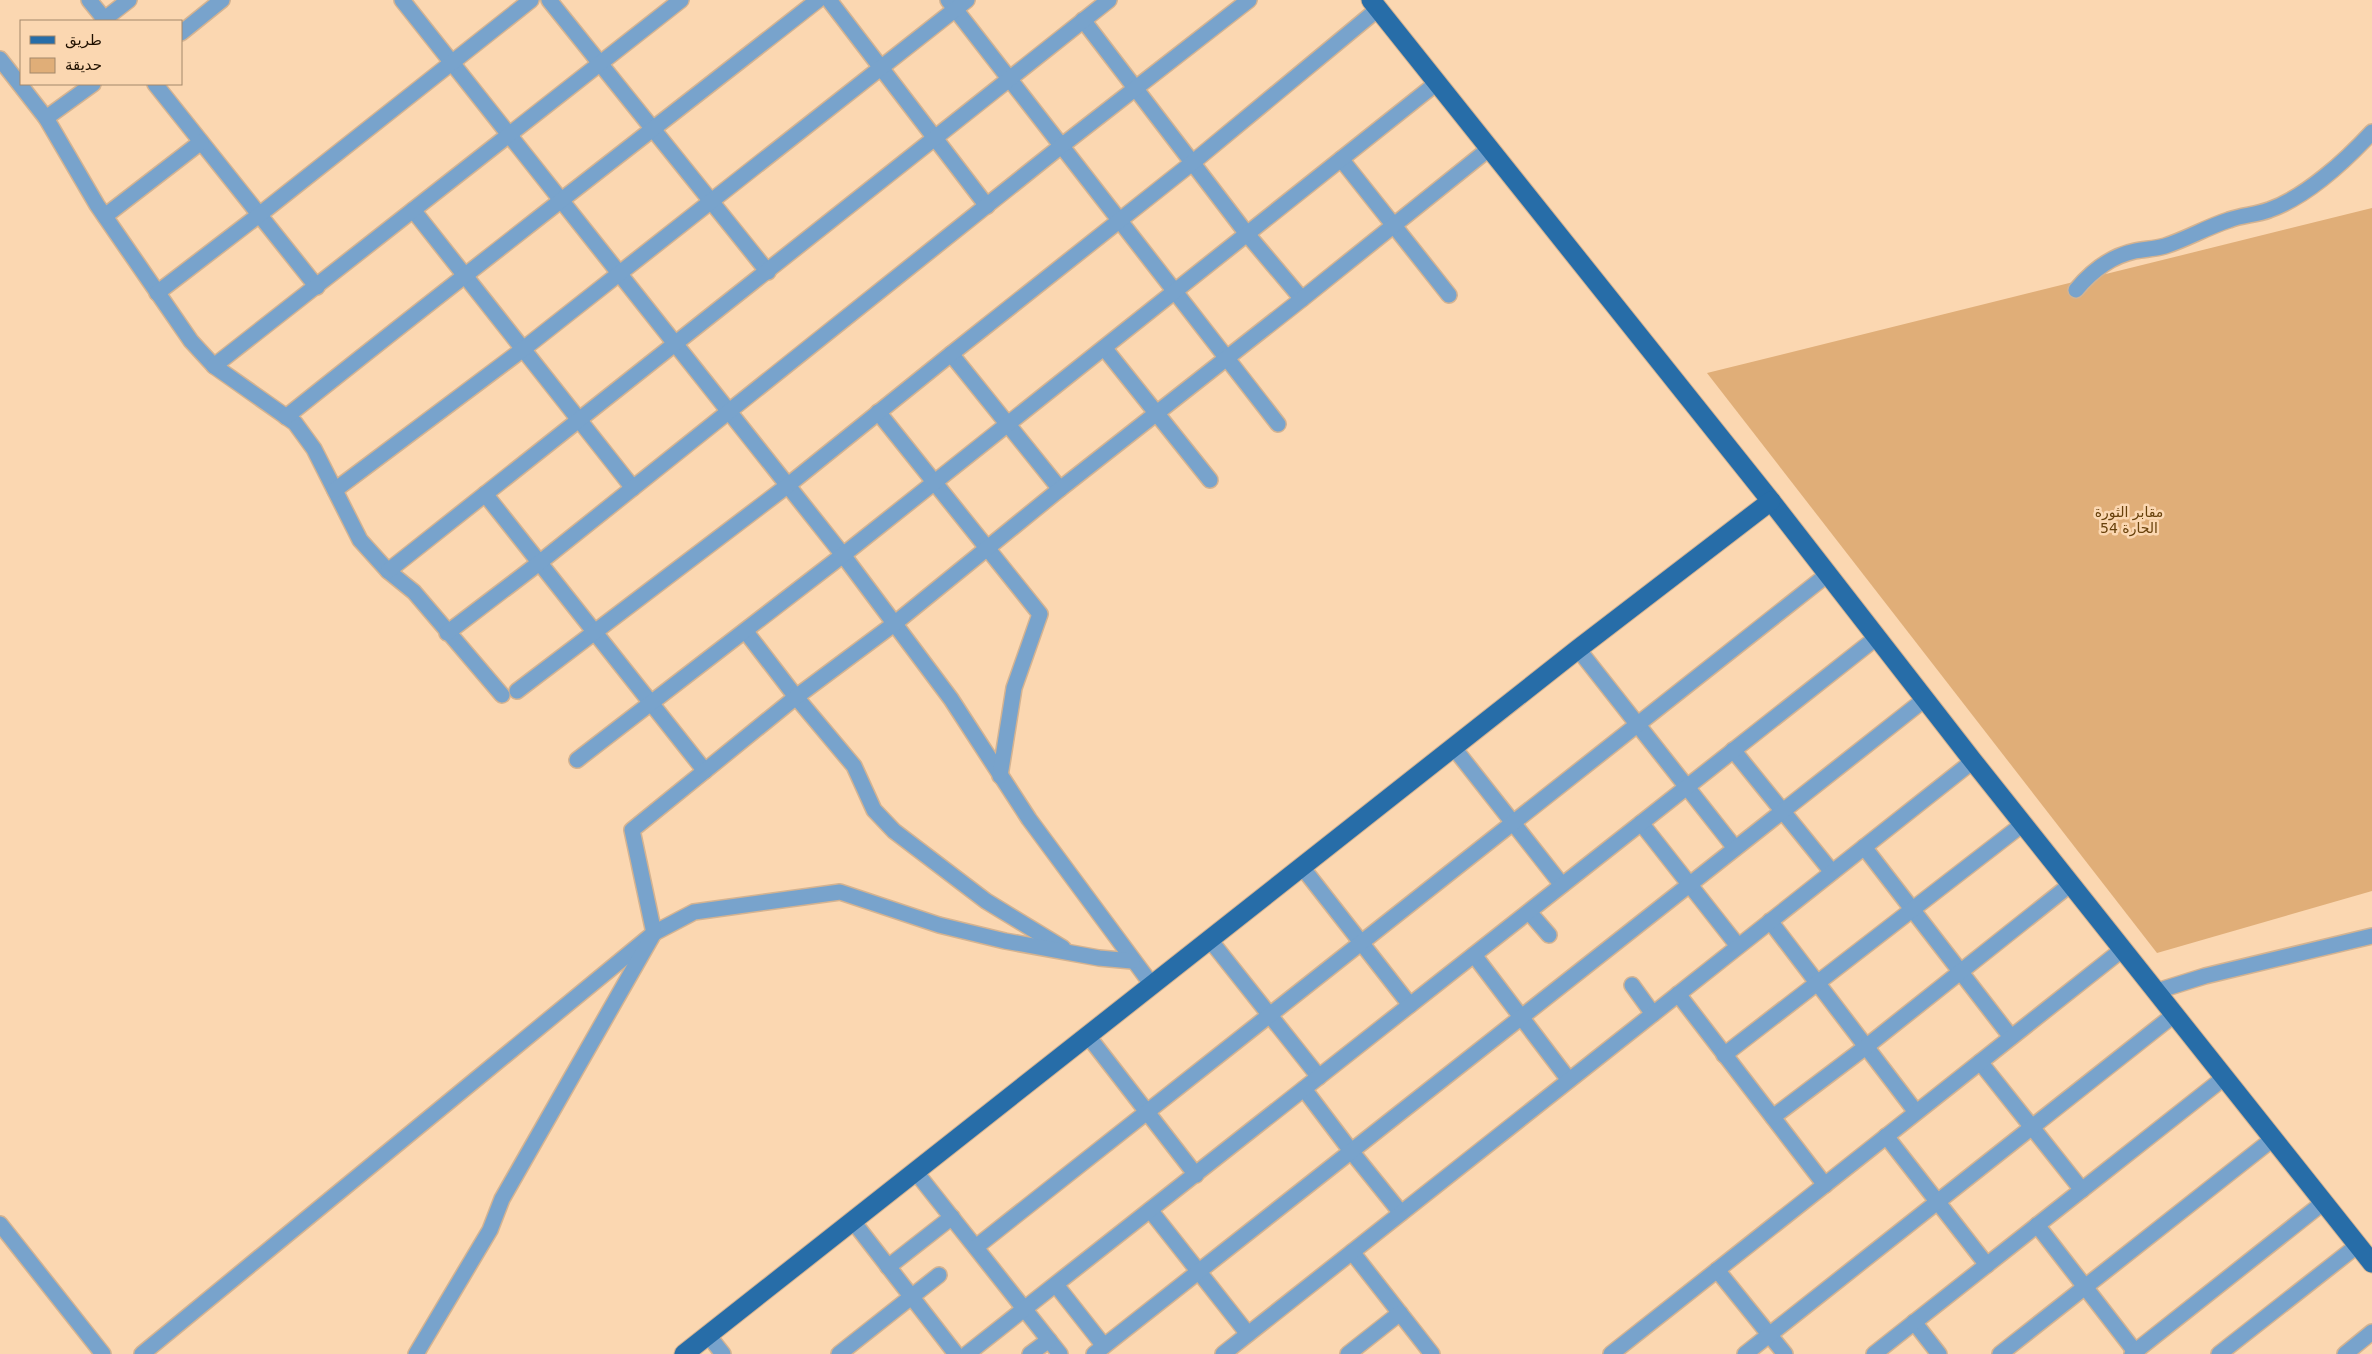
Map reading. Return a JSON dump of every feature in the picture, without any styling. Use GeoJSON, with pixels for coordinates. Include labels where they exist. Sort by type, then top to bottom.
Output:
{"type":"FeatureCollection","features":[{"type":"Feature","properties":{"kind":"main road"},"geometry":{"type":"LineString","coordinates":[[1374,4],[1771,501],[1973,761],[2372,1263]]}},
{"type":"Feature","properties":{"kind":"main road"},"geometry":{"type":"LineString","coordinates":[[684,1354],[1578,650],[1771,501]]}},
{"type":"Feature","properties":{"kind":"street"},"geometry":{"type":"LineString","coordinates":[[89,0],[103,20]]}},
{"type":"Feature","properties":{"kind":"street"},"geometry":{"type":"LineString","coordinates":[[105,20],[129,0]]}},
{"type":"Feature","properties":{"kind":"street"},"geometry":{"type":"LineString","coordinates":[[182,32],[222,0]]}},
{"type":"Feature","properties":{"kind":"street"},"geometry":{"type":"LineString","coordinates":[[402,0],[563,200],[729,414],[843,555],[951,699],[1000,776],[1132,961],[1152,985]]}},
{"type":"Feature","properties":{"kind":"street"},"geometry":{"type":"LineString","coordinates":[[157,293],[259,216],[531,0]]}},
{"type":"Feature","properties":{"kind":"street"},"geometry":{"type":"LineString","coordinates":[[549,0],[768,272]]}},
{"type":"Feature","properties":{"kind":"street"},"geometry":{"type":"LineString","coordinates":[[286,417],[464,275],[563,200],[818,0]]}},
{"type":"Feature","properties":{"kind":"street"},"geometry":{"type":"LineString","coordinates":[[829,0],[987,206]]}},
{"type":"Feature","properties":{"kind":"street"},"geometry":{"type":"LineString","coordinates":[[388,571],[768,272],[1109,0]]}},
{"type":"Feature","properties":{"kind":"street"},"geometry":{"type":"LineString","coordinates":[[447,633],[729,414],[1060,147],[1249,0]]}},
{"type":"Feature","properties":{"kind":"street"},"geometry":{"type":"LineString","coordinates":[[214,366],[317,287],[600,63],[674,2]]}},
{"type":"Feature","properties":{"kind":"street"},"geometry":{"type":"LineString","coordinates":[[335,490],[620,274],[882,68],[956,3],[1008,80],[1278,424]]}},
{"type":"Feature","properties":{"kind":"street"},"geometry":{"type":"LineString","coordinates":[[517,691],[787,486],[951,354],[1120,222],[1192,163],[1374,4]]}},
{"type":"Feature","properties":{"kind":"street"},"geometry":{"type":"LineString","coordinates":[[1084,20],[1135,90],[1247,234],[1302,300]]}},
{"type":"Feature","properties":{"kind":"street"},"geometry":{"type":"LineString","coordinates":[[0,59],[20,84]]}},
{"type":"Feature","properties":{"kind":"street"},"geometry":{"type":"LineString","coordinates":[[577,760],[649,703],[746,632],[1105,349],[1438,82]]}},
{"type":"Feature","properties":{"kind":"street"},"geometry":{"type":"LineString","coordinates":[[21,85],[46,118],[105,216],[191,341],[214,366],[294,423],[306,436],[360,540],[388,571],[414,592],[447,633],[502,695]]}},
{"type":"Feature","properties":{"kind":"street"},"geometry":{"type":"LineString","coordinates":[[46,118],[92,85]]}},
{"type":"Feature","properties":{"kind":"street"},"geometry":{"type":"LineString","coordinates":[[156,85],[317,287]]}},
{"type":"Feature","properties":{"kind":"street"},"geometry":{"type":"LineString","coordinates":[[2076,290],[2097,269],[2115,258],[2133,251],[2163,247],[2230,219],[2269,210],[2286,202],[2302,192],[2355,150],[2372,132]]}},
{"type":"Feature","properties":{"kind":"street"},"geometry":{"type":"LineString","coordinates":[[105,216],[201,142]]}},
{"type":"Feature","properties":{"kind":"street"},"geometry":{"type":"LineString","coordinates":[[416,1354],[490,1230],[502,1199],[654,933],[632,830],[796,697],[894,624],[1157,412],[1302,300],[1490,148]]}},
{"type":"Feature","properties":{"kind":"street"},"geometry":{"type":"LineString","coordinates":[[1341,159],[1449,295]]}},
{"type":"Feature","properties":{"kind":"street"},"geometry":{"type":"LineString","coordinates":[[413,210],[633,488]]}},
{"type":"Feature","properties":{"kind":"street"},"geometry":{"type":"LineString","coordinates":[[1105,349],[1210,480]]}},
{"type":"Feature","properties":{"kind":"street"},"geometry":{"type":"LineString","coordinates":[[951,354],[1060,490]]}},
{"type":"Feature","properties":{"kind":"street"},"geometry":{"type":"LineString","coordinates":[[878,412],[1040,614],[1014,688],[1000,776]]}},
{"type":"Feature","properties":{"kind":"street"},"geometry":{"type":"LineString","coordinates":[[485,494],[594,634],[705,771]]}},
{"type":"Feature","properties":{"kind":"street"},"geometry":{"type":"LineString","coordinates":[[976,1247],[1828,574]]}},
{"type":"Feature","properties":{"kind":"street"},"geometry":{"type":"LineString","coordinates":[[746,632],[796,697],[854,766],[874,810],[894,831],[986,901],[1071,953]]}},
{"type":"Feature","properties":{"kind":"street"},"geometry":{"type":"LineString","coordinates":[[967,1354],[1876,638]]}},
{"type":"Feature","properties":{"kind":"street"},"geometry":{"type":"LineString","coordinates":[[1578,650],[1735,848]]}},
{"type":"Feature","properties":{"kind":"street"},"geometry":{"type":"LineString","coordinates":[[1056,1285],[1099,1350],[1925,698]]}},
{"type":"Feature","properties":{"kind":"street"},"geometry":{"type":"LineString","coordinates":[[1454,748],[1562,885]]}},
{"type":"Feature","properties":{"kind":"street"},"geometry":{"type":"LineString","coordinates":[[1733,750],[1832,872]]}},
{"type":"Feature","properties":{"kind":"street"},"geometry":{"type":"LineString","coordinates":[[1223,1354],[1973,761]]}},
{"type":"Feature","properties":{"kind":"street"},"geometry":{"type":"LineString","coordinates":[[1641,823],[1738,946]]}},
{"type":"Feature","properties":{"kind":"street"},"geometry":{"type":"LineString","coordinates":[[1724,1055],[2023,824]]}},
{"type":"Feature","properties":{"kind":"street"},"geometry":{"type":"LineString","coordinates":[[1864,847],[2011,1037]]}},
{"type":"Feature","properties":{"kind":"street"},"geometry":{"type":"LineString","coordinates":[[1302,867],[1410,1005]]}},
{"type":"Feature","properties":{"kind":"street"},"geometry":{"type":"LineString","coordinates":[[1773,1118],[2071,884]]}},
{"type":"Feature","properties":{"kind":"street"},"geometry":{"type":"LineString","coordinates":[[142,1354],[654,933],[694,912],[840,892],[939,925],[1004,941],[1071,953],[1132,961]]}},
{"type":"Feature","properties":{"kind":"street"},"geometry":{"type":"LineString","coordinates":[[1529,912],[1549,935]]}},
{"type":"Feature","properties":{"kind":"street"},"geometry":{"type":"LineString","coordinates":[[1770,921],[1916,1112]]}},
{"type":"Feature","properties":{"kind":"street"},"geometry":{"type":"LineString","coordinates":[[2157,991],[2214,974],[2372,936]]}},
{"type":"Feature","properties":{"kind":"street"},"geometry":{"type":"LineString","coordinates":[[1210,940],[1319,1078]]}},
{"type":"Feature","properties":{"kind":"street"},"geometry":{"type":"LineString","coordinates":[[1611,1354],[2123,948]]}},
{"type":"Feature","properties":{"kind":"street"},"geometry":{"type":"LineString","coordinates":[[1474,954],[1569,1080]]}},
{"type":"Feature","properties":{"kind":"street"},"geometry":{"type":"LineString","coordinates":[[1632,986],[1654,1014]]}},
{"type":"Feature","properties":{"kind":"street"},"geometry":{"type":"LineString","coordinates":[[1678,994],[1825,1185]]}},
{"type":"Feature","properties":{"kind":"street"},"geometry":{"type":"LineString","coordinates":[[1746,1354],[2175,1014]]}},
{"type":"Feature","properties":{"kind":"street"},"geometry":{"type":"LineString","coordinates":[[1088,1036],[1196,1175]]}},
{"type":"Feature","properties":{"kind":"street"},"geometry":{"type":"LineString","coordinates":[[1980,1062],[2082,1190]]}},
{"type":"Feature","properties":{"kind":"street"},"geometry":{"type":"LineString","coordinates":[[1874,1354],[2225,1077]]}},
{"type":"Feature","properties":{"kind":"street"},"geometry":{"type":"LineString","coordinates":[[1304,1089],[1401,1213]]}},
{"type":"Feature","properties":{"kind":"street"},"geometry":{"type":"LineString","coordinates":[[1886,1136],[1987,1265]]}},
{"type":"Feature","properties":{"kind":"street"},"geometry":{"type":"LineString","coordinates":[[2000,1354],[2274,1138]]}},
{"type":"Feature","properties":{"kind":"street"},"geometry":{"type":"LineString","coordinates":[[916,1171],[1060,1354]]}},
{"type":"Feature","properties":{"kind":"street"},"geometry":{"type":"LineString","coordinates":[[2037,1225],[2135,1353],[2324,1202]]}},
{"type":"Feature","properties":{"kind":"street"},"geometry":{"type":"LineString","coordinates":[[1150,1210],[1197,1272],[1248,1334]]}},
{"type":"Feature","properties":{"kind":"street"},"geometry":{"type":"LineString","coordinates":[[888,1267],[952,1217]]}},
{"type":"Feature","properties":{"kind":"street"},"geometry":{"type":"LineString","coordinates":[[852,1220],[956,1354]]}},
{"type":"Feature","properties":{"kind":"street"},"geometry":{"type":"LineString","coordinates":[[0,1224],[102,1354]]}},
{"type":"Feature","properties":{"kind":"street"},"geometry":{"type":"LineString","coordinates":[[2219,1354],[2358,1245]]}},
{"type":"Feature","properties":{"kind":"street"},"geometry":{"type":"LineString","coordinates":[[1352,1252],[1432,1354]]}},
{"type":"Feature","properties":{"kind":"street"},"geometry":{"type":"LineString","coordinates":[[1717,1270],[1786,1354]]}},
{"type":"Feature","properties":{"kind":"street"},"geometry":{"type":"LineString","coordinates":[[839,1354],[939,1275]]}},
{"type":"Feature","properties":{"kind":"street"},"geometry":{"type":"LineString","coordinates":[[1348,1354],[1400,1313]]}},
{"type":"Feature","properties":{"kind":"street"},"geometry":{"type":"LineString","coordinates":[[1914,1322],[1940,1354]]}},
{"type":"Feature","properties":{"kind":"street"},"geometry":{"type":"LineString","coordinates":[[2345,1354],[2372,1332]]}},
{"type":"Feature","properties":{"kind":"street"},"geometry":{"type":"LineString","coordinates":[[708,1335],[722,1354]]}},
{"type":"Feature","properties":{"kind":"street"},"geometry":{"type":"LineString","coordinates":[[1030,1354],[1049,1340]]}},
{"type":"Feature","properties":{"kind":"green space","name":"مقابر الثورة الحارة 54"},"geometry":{"type":"Polygon","coordinates":[[[2372,208],[2372,891],[2157,953],[1707,373],[2372,208]]]}}]}
